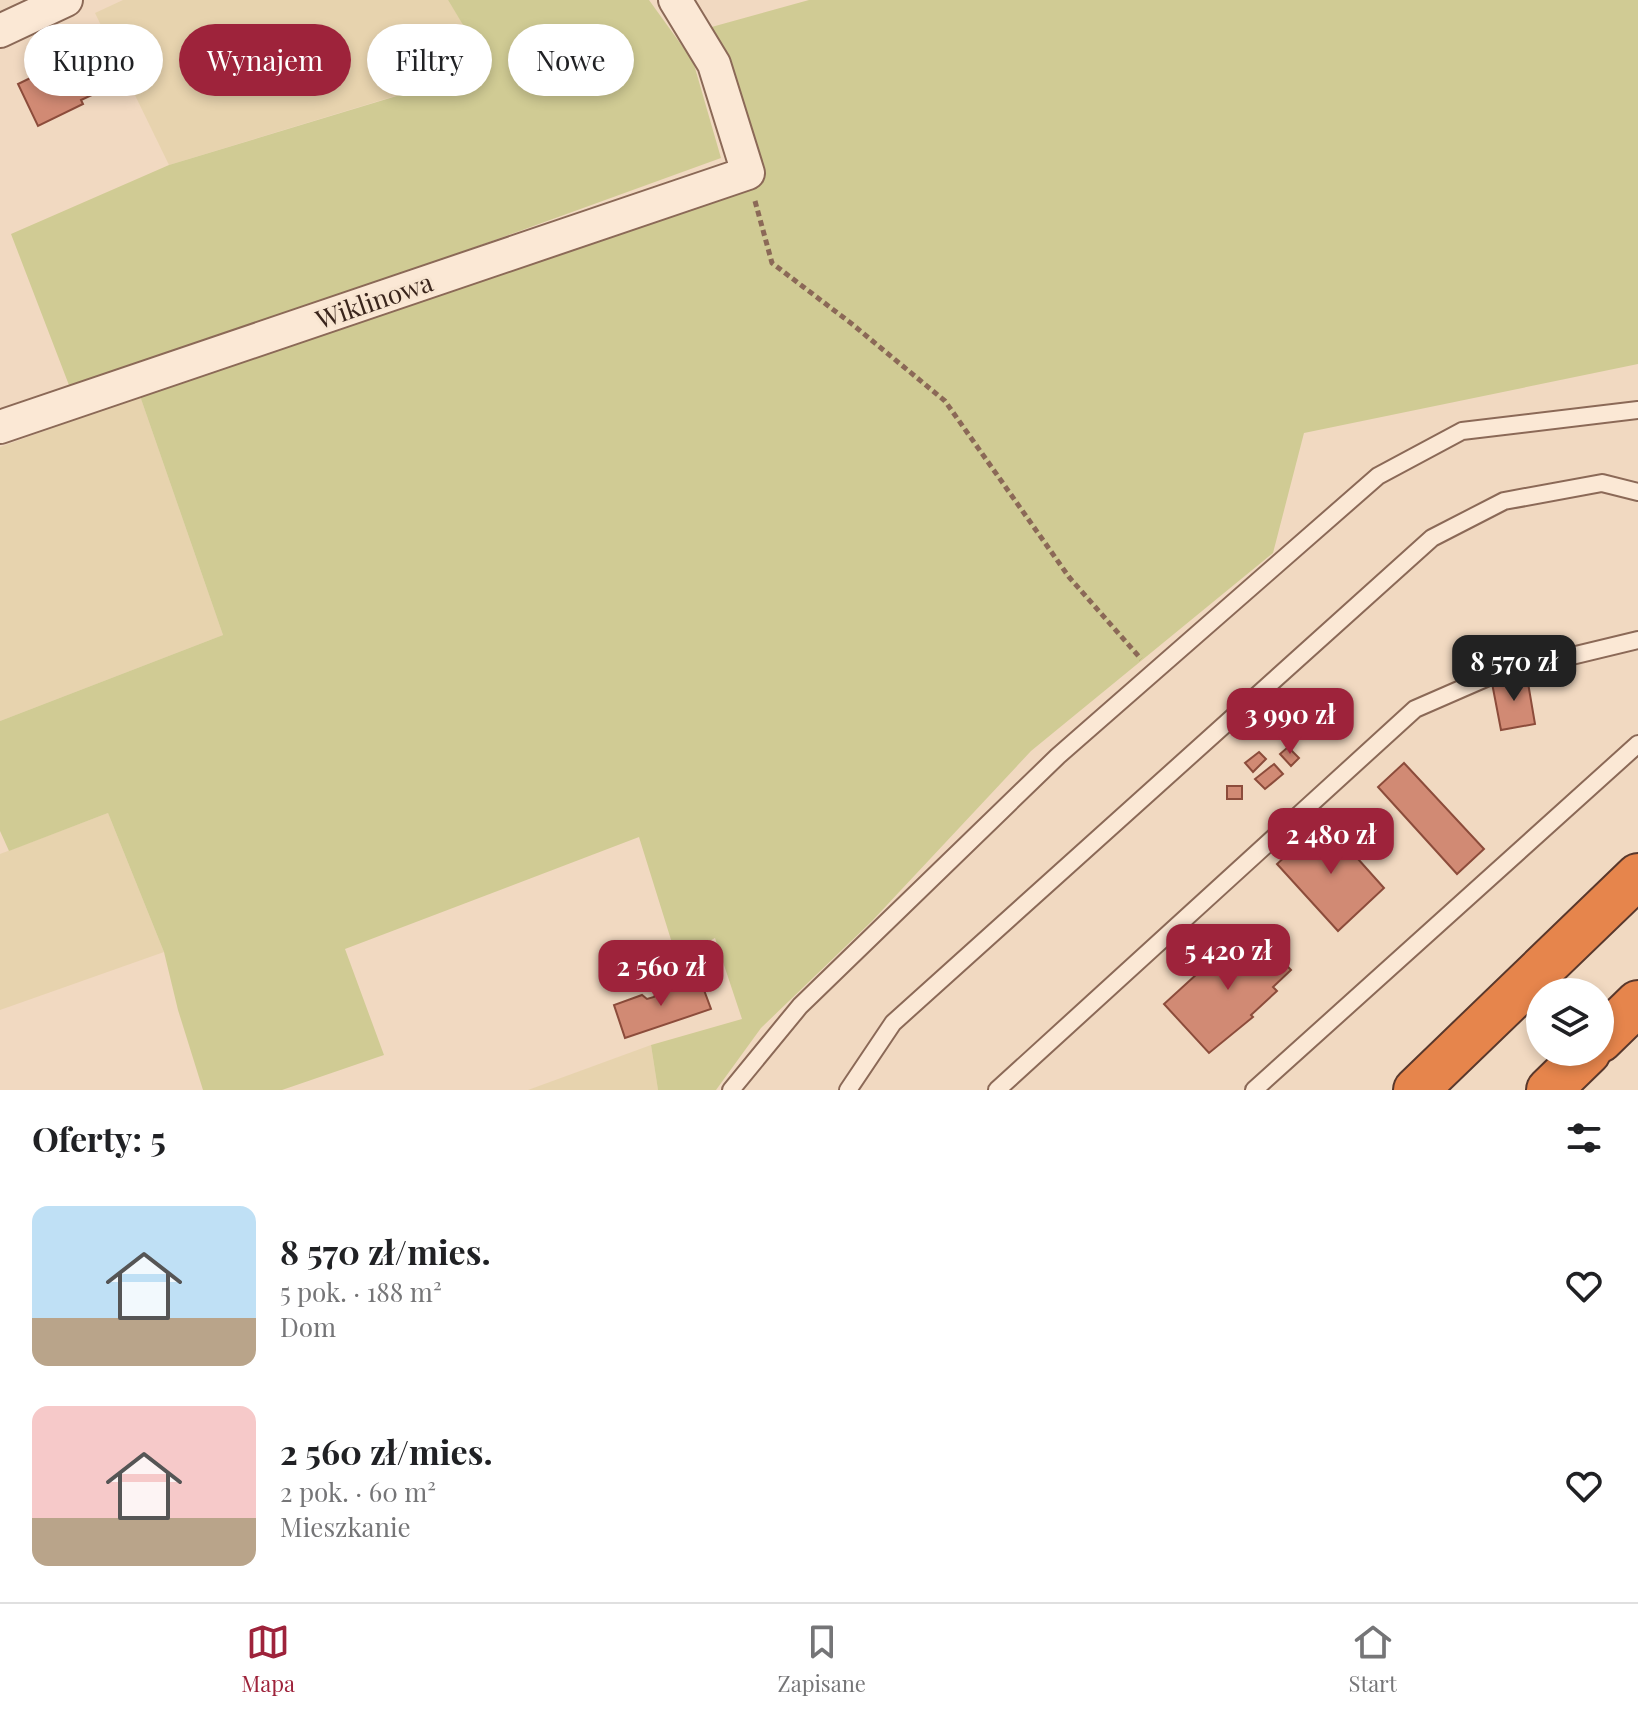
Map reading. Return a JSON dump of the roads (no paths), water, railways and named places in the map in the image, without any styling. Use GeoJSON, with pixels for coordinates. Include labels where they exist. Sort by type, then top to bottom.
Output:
{"type":"FeatureCollection","features":[{"type":"Feature","properties":{"kind":"highway"},"geometry":{"type":"LineString","coordinates":[[1416,1090],[1638,876]]}},
{"type":"Feature","properties":{"kind":"highway"},"geometry":{"type":"LineString","coordinates":[[1614,1026],[1638,1003]]}},
{"type":"Feature","properties":{"kind":"highway"},"geometry":{"type":"LineString","coordinates":[[1549,1090],[1574,1066]]}},
{"type":"Feature","properties":{"kind":"street"},"geometry":{"type":"LineString","coordinates":[[0,31],[66,0]]}},
{"type":"Feature","properties":{"kind":"street","name":"Wiklinowa"},"geometry":{"type":"LineString","coordinates":[[0,427],[748,173],[714,64],[675,0]]}},
{"type":"Feature","properties":{"kind":"lane"},"geometry":{"type":"LineString","coordinates":[[731,1090],[800,1006],[1058,756],[1378,476],[1462,431],[1638,410]]}},
{"type":"Feature","properties":{"kind":"lane"},"geometry":{"type":"LineString","coordinates":[[848,1090],[893,1023],[1432,538],[1504,501],[1602,483],[1638,492]]}},
{"type":"Feature","properties":{"kind":"lane"},"geometry":{"type":"LineString","coordinates":[[997,1090],[1415,709],[1493,675],[1638,640]]}},
{"type":"Feature","properties":{"kind":"lane"},"geometry":{"type":"LineString","coordinates":[[1254,1090],[1638,744]]}}]}
